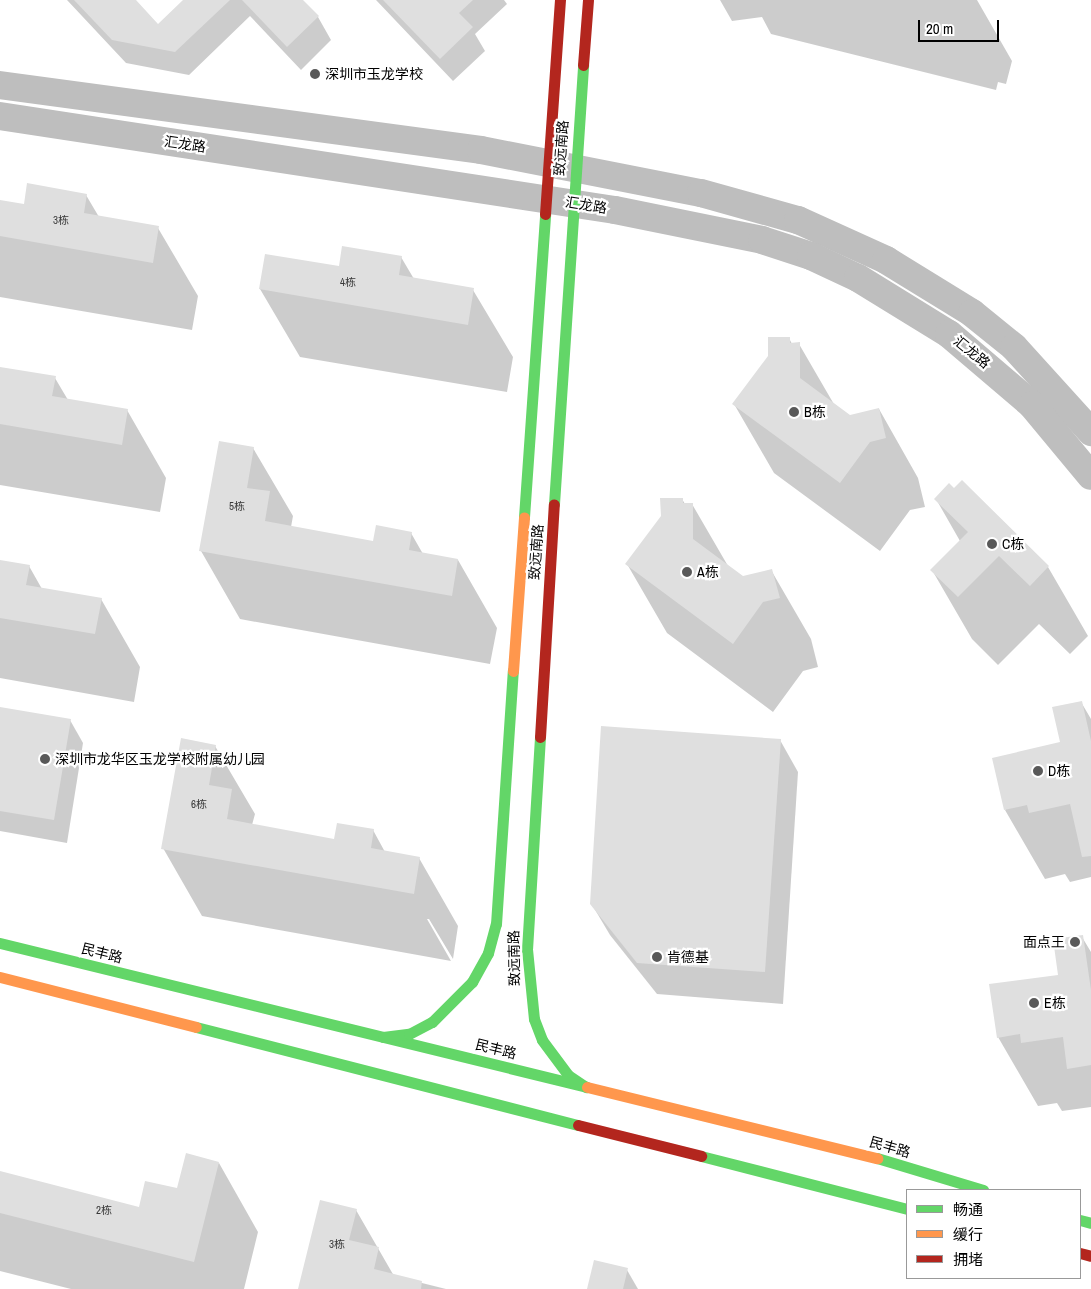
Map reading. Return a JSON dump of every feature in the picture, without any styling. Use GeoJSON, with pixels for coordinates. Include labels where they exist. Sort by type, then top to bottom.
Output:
{"type":"FeatureCollection","features":[{"type":"Feature","properties":{"kind":"street","name":"致远南路"},"geometry":{"type":"LineString","coordinates":[[383,1037],[409,1034],[432,1022],[453,1004],[472,982],[488,953],[496,924],[544,198],[560,0]]}},
{"type":"Feature","properties":{"kind":"street","name":"致远南路"},"geometry":{"type":"LineString","coordinates":[[586,1087],[568,1075],[542,1040],[531,1004],[527,949],[574,168],[588,0]]}},
{"type":"Feature","properties":{"kind":"street"},"geometry":{"type":"LineString","coordinates":[[0,85],[481,150],[752,206],[798,220],[886,260],[972,313],[1014,347],[1091,432]]}},
{"type":"Feature","properties":{"kind":"street","name":"汇龙路"},"geometry":{"type":"LineString","coordinates":[[0,116],[544,198],[701,225],[762,240],[812,256],[858,278],[949,334],[991,368],[1032,406],[1091,476]]}},
{"type":"Feature","properties":{"kind":"street","name":"民丰路"},"geometry":{"type":"LineString","coordinates":[[0,943],[878,1158],[980,1189]]}},
{"type":"Feature","properties":{"kind":"street"},"geometry":{"type":"LineString","coordinates":[[0,977],[906,1209]]}},
{"type":"Feature","properties":{"kind":"building"},"geometry":{"type":"Polygon","coordinates":[[[74,0],[136,0],[158,24],[183,0],[230,0],[175,52],[112,40],[74,0]]]}},
{"type":"Feature","properties":{"kind":"building"},"geometry":{"type":"Polygon","coordinates":[[[242,0],[303,0],[319,16],[287,47],[242,0]]]}},
{"type":"Feature","properties":{"kind":"building"},"geometry":{"type":"Polygon","coordinates":[[[383,0],[473,0],[459,13],[473,27],[440,59],[383,0]]]}},
{"type":"Feature","properties":{"kind":"building"},"geometry":{"type":"Polygon","coordinates":[[[27,183],[87,194],[84,213],[159,226],[153,263],[0,236],[0,200],[24,204],[27,183]]]}},
{"type":"Feature","properties":{"kind":"building"},"geometry":{"type":"Polygon","coordinates":[[[342,246],[402,256],[399,275],[474,288],[468,325],[259,289],[265,254],[339,266],[342,246]]]}},
{"type":"Feature","properties":{"kind":"building","name":"B栋"},"geometry":{"type":"Polygon","coordinates":[[[768,337],[790,337],[790,343],[800,342],[800,378],[850,415],[879,408],[886,438],[870,442],[840,483],[732,404],[768,356],[768,337]]]}},
{"type":"Feature","properties":{"kind":"building"},"geometry":{"type":"Polygon","coordinates":[[[0,367],[56,376],[52,396],[128,409],[122,445],[0,424],[0,367]]]}},
{"type":"Feature","properties":{"kind":"building"},"geometry":{"type":"Polygon","coordinates":[[[219,441],[254,447],[247,488],[270,491],[265,521],[373,541],[376,525],[412,532],[409,550],[458,559],[452,596],[199,551],[219,441]]]}},
{"type":"Feature","properties":{"kind":"building","name":"C栋"},"geometry":{"type":"Polygon","coordinates":[[[962,480],[1049,566],[1030,586],[999,556],[958,597],[930,570],[968,532],[934,499],[949,483],[954,488],[962,480]]]}},
{"type":"Feature","properties":{"kind":"building","name":"A栋"},"geometry":{"type":"Polygon","coordinates":[[[660,498],[683,498],[683,503],[693,503],[693,539],[743,576],[772,569],[780,598],[763,602],[733,644],[625,564],[661,516],[660,498]]]}},
{"type":"Feature","properties":{"kind":"building"},"geometry":{"type":"Polygon","coordinates":[[[0,560],[30,565],[26,585],[102,598],[95,634],[0,618],[0,560]]]}},
{"type":"Feature","properties":{"kind":"building","name":"D栋"},"geometry":{"type":"Polygon","coordinates":[[[1082,701],[1091,741],[1091,856],[1082,857],[1070,804],[1029,813],[1027,805],[1004,810],[992,758],[1060,742],[1052,707],[1082,701]]]}},
{"type":"Feature","properties":{"kind":"building"},"geometry":{"type":"Polygon","coordinates":[[[0,707],[71,719],[54,820],[0,811],[0,707]]]}},
{"type":"Feature","properties":{"kind":"building"},"geometry":{"type":"Polygon","coordinates":[[[601,726],[781,739],[765,972],[637,963],[590,904],[601,726]]]}},
{"type":"Feature","properties":{"kind":"building"},"geometry":{"type":"Polygon","coordinates":[[[181,738],[216,745],[209,785],[232,789],[227,819],[334,839],[337,823],[374,829],[371,848],[420,857],[414,894],[161,849],[181,738]]]}},
{"type":"Feature","properties":{"kind":"building","name":"E栋"},"geometry":{"type":"Polygon","coordinates":[[[1083,935],[1091,990],[1091,1065],[1067,1069],[1063,1037],[1021,1043],[1020,1034],[997,1038],[989,984],[1058,975],[1053,939],[1083,935]]]}},
{"type":"Feature","properties":{"kind":"building"},"geometry":{"type":"Polygon","coordinates":[[[186,1153],[219,1162],[194,1262],[0,1213],[0,1171],[139,1207],[145,1181],[177,1188],[186,1153]]]}},
{"type":"Feature","properties":{"kind":"building"},"geometry":{"type":"Polygon","coordinates":[[[320,1200],[357,1209],[349,1240],[379,1247],[374,1269],[422,1281],[421,1289],[298,1289],[320,1200]]]}},
{"type":"Feature","properties":{"kind":"building"},"geometry":{"type":"Polygon","coordinates":[[[594,1260],[628,1268],[623,1289],[587,1289],[594,1260]]]}},
{"type":"Feature","properties":{"kind":"traffic: fast"},"geometry":{"type":"LineString","coordinates":[[554,504],[583,65]]}},
{"type":"Feature","properties":{"kind":"traffic: fast"},"geometry":{"type":"LineString","coordinates":[[524,517],[545,214]]}},
{"type":"Feature","properties":{"kind":"traffic: fast"},"geometry":{"type":"LineString","coordinates":[[383,1037],[409,1034],[432,1022],[472,982],[488,953],[496,924],[513,671]]}},
{"type":"Feature","properties":{"kind":"traffic: fast"},"geometry":{"type":"LineString","coordinates":[[540,737],[527,949],[534,1019],[542,1040],[568,1075],[586,1087]]}},
{"type":"Feature","properties":{"kind":"traffic: fast"},"geometry":{"type":"LineString","coordinates":[[0,943],[587,1087]]}},
{"type":"Feature","properties":{"kind":"traffic: fast"},"geometry":{"type":"LineString","coordinates":[[196,1027],[578,1125]]}},
{"type":"Feature","properties":{"kind":"traffic: fast"},"geometry":{"type":"LineString","coordinates":[[701,1156],[906,1209]]}},
{"type":"Feature","properties":{"kind":"traffic: fast"},"geometry":{"type":"LineString","coordinates":[[877,1158],[980,1189]]}},
{"type":"Feature","properties":{"kind":"traffic: fast"},"geometry":{"type":"LineString","coordinates":[[1081,1220],[1091,1223]]}},
{"type":"Feature","properties":{"kind":"traffic: slow"},"geometry":{"type":"LineString","coordinates":[[513,671],[524,517]]}},
{"type":"Feature","properties":{"kind":"traffic: slow"},"geometry":{"type":"LineString","coordinates":[[0,977],[196,1027]]}},
{"type":"Feature","properties":{"kind":"traffic: slow"},"geometry":{"type":"LineString","coordinates":[[587,1087],[877,1158]]}},
{"type":"Feature","properties":{"kind":"traffic: jam"},"geometry":{"type":"LineString","coordinates":[[545,214],[560,0]]}},
{"type":"Feature","properties":{"kind":"traffic: jam"},"geometry":{"type":"LineString","coordinates":[[583,65],[588,0]]}},
{"type":"Feature","properties":{"kind":"traffic: jam"},"geometry":{"type":"LineString","coordinates":[[540,737],[554,504]]}},
{"type":"Feature","properties":{"kind":"traffic: jam"},"geometry":{"type":"LineString","coordinates":[[578,1125],[701,1156]]}},
{"type":"Feature","properties":{"kind":"traffic: jam"},"geometry":{"type":"LineString","coordinates":[[1081,1253],[1091,1256]]}},
{"type":"Feature","properties":{"kind":"place","name":"深圳市玉龙学校"},"geometry":{"type":"Point","coordinates":[315,74]}},
{"type":"Feature","properties":{"kind":"place","name":"B栋"},"geometry":{"type":"Point","coordinates":[794,412]}},
{"type":"Feature","properties":{"kind":"place","name":"C栋"},"geometry":{"type":"Point","coordinates":[992,544]}},
{"type":"Feature","properties":{"kind":"place","name":"A栋"},"geometry":{"type":"Point","coordinates":[687,572]}},
{"type":"Feature","properties":{"kind":"place","name":"深圳市龙华区玉龙学校附属幼儿园"},"geometry":{"type":"Point","coordinates":[45,759]}},
{"type":"Feature","properties":{"kind":"place","name":"D栋"},"geometry":{"type":"Point","coordinates":[1038,771]}},
{"type":"Feature","properties":{"kind":"place","name":"面点王"},"geometry":{"type":"Point","coordinates":[1075,942]}},
{"type":"Feature","properties":{"kind":"place","name":"肯德基"},"geometry":{"type":"Point","coordinates":[657,957]}},
{"type":"Feature","properties":{"kind":"place","name":"E栋"},"geometry":{"type":"Point","coordinates":[1034,1003]}}]}
